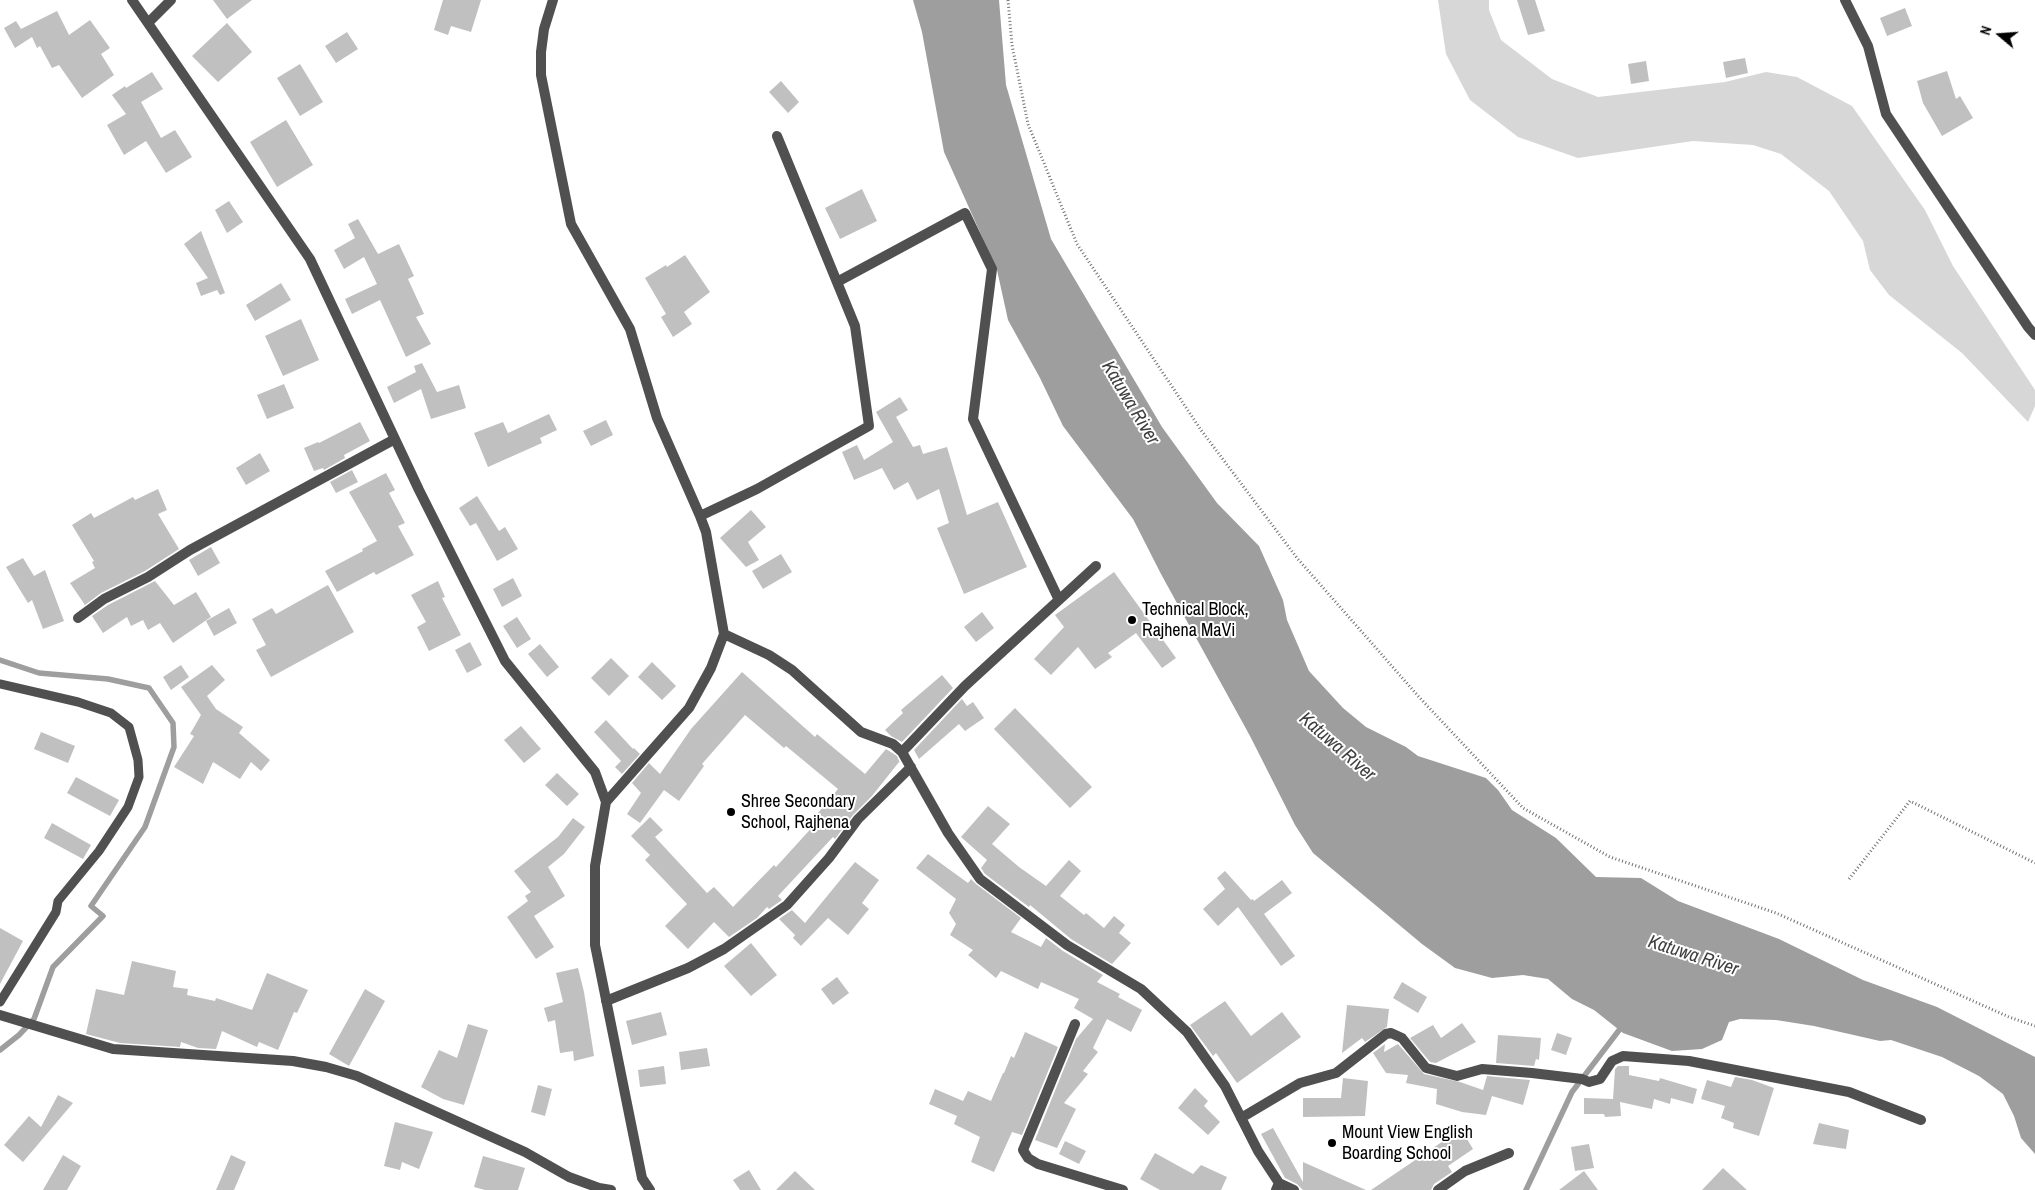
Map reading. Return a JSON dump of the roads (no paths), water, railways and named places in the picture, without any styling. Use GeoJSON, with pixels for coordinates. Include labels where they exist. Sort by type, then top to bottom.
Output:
{"type":"FeatureCollection","features":[{"type":"Feature","properties":{"kind":"street"},"geometry":{"type":"LineString","coordinates":[[132,0],[310,259],[505,661],[594,772],[606,802],[595,866],[595,945],[642,1178],[650,1190]]}},
{"type":"Feature","properties":{"kind":"street"},"geometry":{"type":"LineString","coordinates":[[148,23],[171,0]]}},
{"type":"Feature","properties":{"kind":"street"},"geometry":{"type":"LineString","coordinates":[[553,0],[544,29],[541,75],[571,224],[630,329],[657,418],[706,532],[724,634],[711,668],[689,708],[606,802]]}},
{"type":"Feature","properties":{"kind":"street"},"geometry":{"type":"LineString","coordinates":[[1845,0],[1868,46],[1886,114],[2035,335]]}},
{"type":"Feature","properties":{"kind":"street"},"geometry":{"type":"LineString","coordinates":[[700,516],[757,489],[869,426],[855,326],[777,136]]}},
{"type":"Feature","properties":{"kind":"street"},"geometry":{"type":"LineString","coordinates":[[837,282],[965,213],[992,269],[973,419],[1060,600]]}},
{"type":"Feature","properties":{"kind":"street"},"geometry":{"type":"LineString","coordinates":[[78,618],[104,599],[148,577],[190,550],[396,439]]}},
{"type":"Feature","properties":{"kind":"street"},"geometry":{"type":"LineString","coordinates":[[902,752],[965,686],[1096,566]]}},
{"type":"Feature","properties":{"kind":"street"},"geometry":{"type":"LineString","coordinates":[[724,634],[776,660],[819,693],[861,732],[893,744],[902,752],[948,833],[980,879],[1066,945],[1141,989],[1187,1032],[1225,1086],[1278,1187],[1294,1190]]}},
{"type":"Feature","properties":{"kind":"street"},"geometry":{"type":"LineString","coordinates":[[606,1001],[688,968],[724,949],[787,905],[858,820],[911,767]]}},
{"type":"Feature","properties":{"kind":"street"},"geometry":{"type":"LineString","coordinates":[[0,1015],[113,1049],[293,1061],[326,1066],[357,1076],[546,1163],[569,1177],[579,1186],[612,1190]]}},
{"type":"Feature","properties":{"kind":"street"},"geometry":{"type":"LineString","coordinates":[[1075,1024],[1023,1150],[1028,1158],[1038,1164],[1123,1190]]}},
{"type":"Feature","properties":{"kind":"street"},"geometry":{"type":"LineString","coordinates":[[1241,1118],[1300,1083],[1336,1073],[1386,1034],[1391,1033],[1402,1038],[1426,1068],[1457,1076],[1482,1069],[1582,1079],[1589,1082],[1600,1079],[1612,1061],[1623,1056],[1689,1061],[1849,1092],[1921,1120]]}},
{"type":"Feature","properties":{"kind":"street"},"geometry":{"type":"LineString","coordinates":[[1438,1190],[1465,1171],[1509,1153]]}},
{"type":"Feature","properties":{"kind":"lane"},"geometry":{"type":"LineString","coordinates":[[0,684],[78,702],[111,713],[129,727],[138,760],[139,777],[128,807],[99,851],[58,901],[56,912],[0,1002]]}},
{"type":"Feature","properties":{"kind":"water","name":"Katuwa River"},"geometry":{"type":"Polygon","coordinates":[[[913,0],[999,0],[1006,85],[1051,239],[1162,427],[1217,503],[1259,546],[1283,600],[1287,620],[1309,671],[1343,708],[1366,727],[1406,747],[1418,756],[1486,778],[1498,790],[1512,810],[1556,838],[1596,877],[1641,878],[1678,901],[1779,939],[1863,980],[1937,1007],[2035,1057],[2035,1154],[2021,1138],[2014,1116],[2003,1094],[1979,1076],[1942,1057],[1891,1040],[1880,1041],[1814,1026],[1776,1020],[1740,1019],[1729,1022],[1722,1040],[1702,1049],[1672,1051],[1623,1033],[1594,1010],[1572,999],[1548,979],[1523,975],[1492,978],[1455,968],[1422,944],[1313,853],[1295,825],[1250,736],[1133,519],[1063,426],[1040,378],[1008,320],[997,270],[944,152],[922,32],[913,0]]]}},
{"type":"Feature","properties":{"kind":"waterway"},"geometry":{"type":"LineString","coordinates":[[0,660],[39,673],[108,679],[149,688],[173,723],[174,747],[145,827],[91,906],[103,916],[53,967],[34,1019],[19,1035],[0,1050]]}},
{"type":"Feature","properties":{"kind":"waterway"},"geometry":{"type":"LineString","coordinates":[[1526,1190],[1572,1092],[1623,1025]]}},
{"type":"Feature","properties":{"kind":"place","name":"Technical Block, Rajhena MaVi"},"geometry":{"type":"Point","coordinates":[1132,620]}},
{"type":"Feature","properties":{"kind":"place","name":"Shree Secondary School, Rajhena"},"geometry":{"type":"Point","coordinates":[731,812]}},
{"type":"Feature","properties":{"kind":"place","name":"Mount View English Boarding School"},"geometry":{"type":"Point","coordinates":[1332,1143]}}]}
